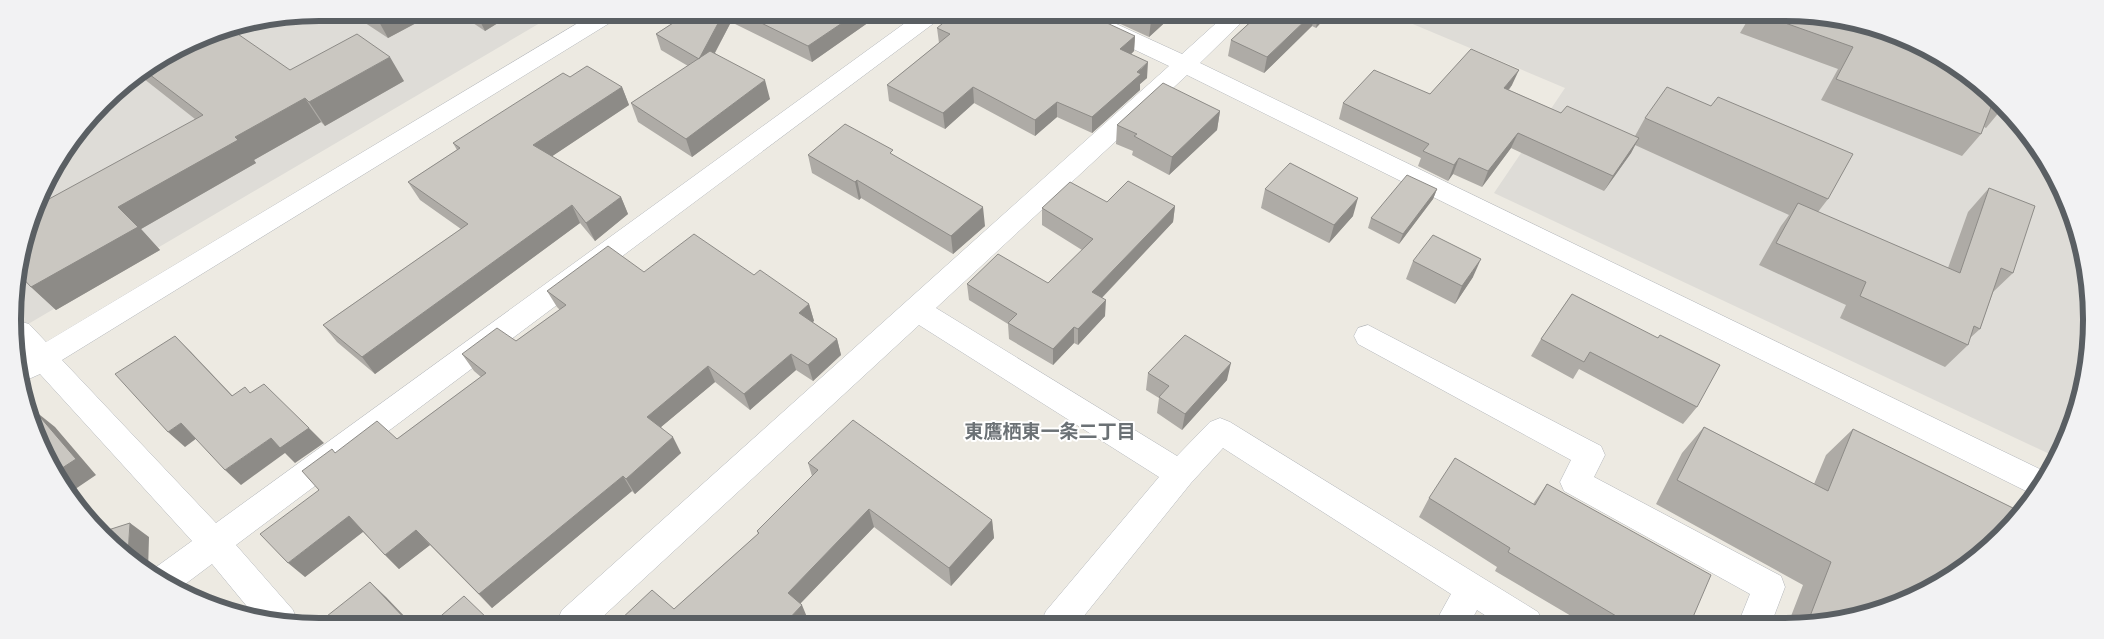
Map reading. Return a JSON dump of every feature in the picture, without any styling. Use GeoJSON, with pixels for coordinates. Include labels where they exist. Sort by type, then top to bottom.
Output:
{"type":"FeatureCollection","features":[{"type":"Feature","properties":{"kind":"street"},"geometry":{"type":"LineString","coordinates":[[33,364],[596,21]]}},
{"type":"Feature","properties":{"kind":"street"},"geometry":{"type":"LineString","coordinates":[[168,577],[922,21]]}},
{"type":"Feature","properties":{"kind":"street"},"geometry":{"type":"LineString","coordinates":[[1091,21],[1184,64],[2035,481]]}},
{"type":"Feature","properties":{"kind":"street"},"geometry":{"type":"LineString","coordinates":[[577,618],[1231,21]]}},
{"type":"Feature","properties":{"kind":"street"},"geometry":{"type":"LineString","coordinates":[[917,310],[1180,474]]}},
{"type":"Feature","properties":{"kind":"street"},"geometry":{"type":"LineString","coordinates":[[1368,336],[1590,455],[1575,482],[1768,587],[1756,618]]}},
{"type":"Feature","properties":{"kind":"street"},"geometry":{"type":"LineString","coordinates":[[22,341],[33,364],[214,543],[275,614]]}},
{"type":"Feature","properties":{"kind":"street"},"geometry":{"type":"LineString","coordinates":[[1061,618],[1180,474],[1220,431],[1518,618]]}},
{"type":"Feature","properties":{"kind":"street"},"geometry":{"type":"LineString","coordinates":[[1455,618],[1471,589]]}},
{"type":"Feature","properties":{"kind":"shaded area"},"geometry":{"type":"Polygon","coordinates":[[[320,21],[543,21],[21,328],[24,281],[31,242],[44,205],[61,170],[95,123],[123,95],[170,61],[205,44],[242,31],[281,24],[320,21]]]}},
{"type":"Feature","properties":{"kind":"shaded area"},"geometry":{"type":"Polygon","coordinates":[[[1406,21],[1785,21],[1823,24],[1862,31],[1899,44],[1934,61],[1966,83],[2009,123],[2043,170],[2060,205],[2073,242],[2082,300],[2083,320],[2080,358],[2073,397],[2060,434],[2050,454],[1494,193],[1565,88],[1406,21]]]}},
{"type":"Feature","properties":{"kind":"building"},"geometry":{"type":"Polygon","coordinates":[[[676,21],[719,21],[699,59],[656,34],[676,21]]]}},
{"type":"Feature","properties":{"kind":"building"},"geometry":{"type":"Polygon","coordinates":[[[757,21],[845,21],[808,46],[757,21]]]}},
{"type":"Feature","properties":{"kind":"building"},"geometry":{"type":"Polygon","coordinates":[[[946,21],[1103,21],[1135,36],[1120,49],[1148,62],[1137,72],[1141,74],[1092,117],[1057,102],[1035,120],[973,87],[943,113],[887,85],[950,34],[937,28],[946,21]]]}},
{"type":"Feature","properties":{"kind":"building"},"geometry":{"type":"Polygon","coordinates":[[[1252,21],[1305,21],[1267,57],[1231,40],[1252,21]]]}},
{"type":"Feature","properties":{"kind":"building"},"geometry":{"type":"Polygon","coordinates":[[[1779,21],[1823,24],[1862,31],[1899,44],[1934,61],[1966,83],[1992,106],[1981,134],[1836,79],[1853,47],[1779,21]]]}},
{"type":"Feature","properties":{"kind":"building"},"geometry":{"type":"Polygon","coordinates":[[[236,33],[290,70],[357,34],[390,57],[309,102],[305,98],[235,137],[238,140],[118,207],[138,227],[31,287],[24,280],[27,261],[31,242],[46,201],[203,115],[150,75],[170,61],[188,52],[236,33]]]}},
{"type":"Feature","properties":{"kind":"building"},"geometry":{"type":"Polygon","coordinates":[[[1471,49],[1519,70],[1504,88],[1561,113],[1567,106],[1639,138],[1613,176],[1518,133],[1488,171],[1459,158],[1454,165],[1423,151],[1429,144],[1343,103],[1374,70],[1430,94],[1471,49]]]}},
{"type":"Feature","properties":{"kind":"building"},"geometry":{"type":"Polygon","coordinates":[[[710,51],[765,80],[686,139],[631,103],[710,51]]]}},
{"type":"Feature","properties":{"kind":"building"},"geometry":{"type":"Polygon","coordinates":[[[587,66],[622,87],[533,145],[621,197],[586,223],[572,205],[362,357],[323,325],[468,224],[408,182],[460,148],[453,143],[563,73],[570,77],[587,66]]]}},
{"type":"Feature","properties":{"kind":"building"},"geometry":{"type":"Polygon","coordinates":[[[1163,83],[1220,111],[1172,157],[1134,136],[1137,134],[1117,125],[1163,83]]]}},
{"type":"Feature","properties":{"kind":"building"},"geometry":{"type":"Polygon","coordinates":[[[1667,87],[1711,106],[1718,97],[1853,154],[1828,199],[1645,118],[1667,87]]]}},
{"type":"Feature","properties":{"kind":"building"},"geometry":{"type":"Polygon","coordinates":[[[845,124],[893,150],[890,153],[983,207],[951,236],[857,180],[855,182],[808,155],[845,124]]]}},
{"type":"Feature","properties":{"kind":"building"},"geometry":{"type":"Polygon","coordinates":[[[1290,163],[1358,198],[1334,225],[1265,189],[1290,163]]]}},
{"type":"Feature","properties":{"kind":"building"},"geometry":{"type":"Polygon","coordinates":[[[1407,175],[1437,189],[1403,234],[1371,218],[1407,175]]]}},
{"type":"Feature","properties":{"kind":"building"},"geometry":{"type":"Polygon","coordinates":[[[1128,181],[1175,206],[1092,292],[1106,300],[1078,329],[1074,327],[1053,349],[1008,323],[1017,314],[967,284],[998,254],[1048,283],[1093,239],[1042,208],[1070,182],[1107,202],[1128,181]]]}},
{"type":"Feature","properties":{"kind":"building"},"geometry":{"type":"Polygon","coordinates":[[[1989,188],[2035,206],[2013,273],[2001,268],[1980,329],[1974,326],[1968,345],[1860,296],[1866,282],[1776,243],[1798,203],[1960,273],[1989,188]]]}},
{"type":"Feature","properties":{"kind":"building"},"geometry":{"type":"Polygon","coordinates":[[[694,234],[754,275],[760,270],[809,304],[799,313],[837,339],[808,365],[791,354],[744,394],[708,366],[647,417],[673,437],[626,479],[623,476],[479,594],[416,530],[385,555],[349,516],[288,563],[260,534],[319,490],[302,471],[332,449],[335,453],[377,421],[397,439],[486,373],[462,354],[497,328],[516,341],[566,305],[547,291],[608,246],[644,272],[694,234]]]}},
{"type":"Feature","properties":{"kind":"building"},"geometry":{"type":"Polygon","coordinates":[[[1433,235],[1481,259],[1462,286],[1413,261],[1433,235]]]}},
{"type":"Feature","properties":{"kind":"building"},"geometry":{"type":"Polygon","coordinates":[[[1572,294],[1658,338],[1660,335],[1720,365],[1697,407],[1590,352],[1584,362],[1541,339],[1572,294]]]}},
{"type":"Feature","properties":{"kind":"building"},"geometry":{"type":"Polygon","coordinates":[[[1185,335],[1231,363],[1185,414],[1159,397],[1169,386],[1148,373],[1185,335]]]}},
{"type":"Feature","properties":{"kind":"building"},"geometry":{"type":"Polygon","coordinates":[[[175,336],[232,396],[245,387],[250,393],[264,384],[309,428],[280,448],[271,438],[225,470],[181,423],[168,432],[115,374],[175,336]]]}},
{"type":"Feature","properties":{"kind":"building"},"geometry":{"type":"Polygon","coordinates":[[[36,412],[76,459],[61,469],[36,412]]]}},
{"type":"Feature","properties":{"kind":"building"},"geometry":{"type":"Polygon","coordinates":[[[853,420],[992,520],[949,568],[869,509],[788,593],[802,605],[790,618],[730,618],[728,616],[726,618],[622,618],[652,590],[674,609],[759,533],[757,531],[818,470],[808,463],[853,420]]]}},
{"type":"Feature","properties":{"kind":"building"},"geometry":{"type":"Polygon","coordinates":[[[1704,427],[1828,491],[1853,429],[2015,509],[1981,544],[1934,578],[1899,595],[1862,608],[1810,616],[1831,562],[1677,480],[1704,427]]]}},
{"type":"Feature","properties":{"kind":"building"},"geometry":{"type":"Polygon","coordinates":[[[1455,458],[1535,505],[1547,484],[1711,575],[1693,618],[1620,618],[1508,552],[1510,548],[1429,498],[1455,458]]]}},
{"type":"Feature","properties":{"kind":"building"},"geometry":{"type":"Polygon","coordinates":[[[130,523],[128,548],[123,544],[109,530],[130,523]]]}},
{"type":"Feature","properties":{"kind":"building"},"geometry":{"type":"Polygon","coordinates":[[[370,582],[404,618],[329,618],[327,616],[370,582]]]}},
{"type":"Feature","properties":{"kind":"building"},"geometry":{"type":"Polygon","coordinates":[[[464,596],[487,618],[438,618],[464,596]]]}},
{"type":"Feature","properties":{"kind":"district","name":"東鷹栖東一条二丁目"},"geometry":{"type":"Point","coordinates":[1050,432]}}]}
